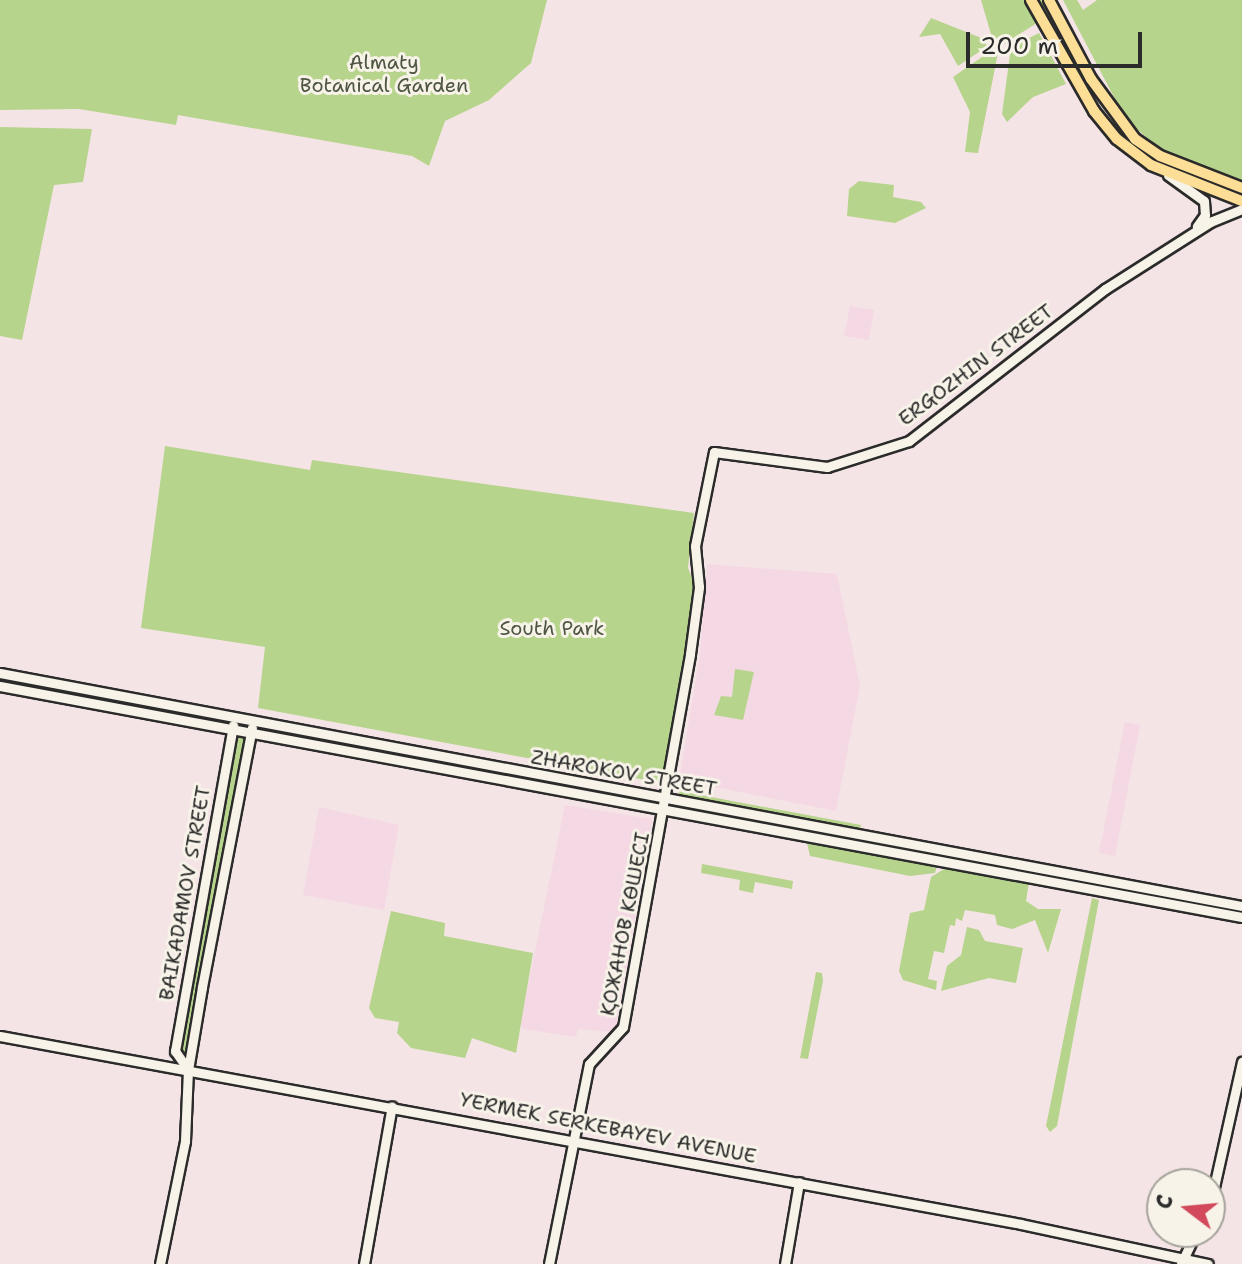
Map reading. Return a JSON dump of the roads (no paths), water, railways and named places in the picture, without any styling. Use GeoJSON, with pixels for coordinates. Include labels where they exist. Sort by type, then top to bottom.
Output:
{"type":"FeatureCollection","features":[{"type":"Feature","properties":{"kind":"main road"},"geometry":{"type":"LineString","coordinates":[[1031,0],[1094,111],[1117,139],[1151,165],[1242,201]]}},
{"type":"Feature","properties":{"kind":"main road"},"geometry":{"type":"LineString","coordinates":[[1049,0],[1091,79],[1135,139],[1169,161],[1242,188]]}},
{"type":"Feature","properties":{"kind":"street"},"geometry":{"type":"LineString","coordinates":[[1151,165],[1204,201],[1205,215],[1192,232]]}},
{"type":"Feature","properties":{"kind":"street","name":"ERGOZHIN STREET"},"geometry":{"type":"LineString","coordinates":[[667,800],[699,587],[695,546],[714,452],[827,467],[909,441],[1105,289],[1192,232],[1242,209]]}},
{"type":"Feature","properties":{"kind":"street","name":"ZHAROKOV STREET"},"geometry":{"type":"LineString","coordinates":[[0,673],[234,723]]}},
{"type":"Feature","properties":{"kind":"street","name":"ZHAROKOV STREET"},"geometry":{"type":"LineString","coordinates":[[0,686],[252,726],[665,811],[1242,917]]}},
{"type":"Feature","properties":{"kind":"street","name":"BAIKADAMOV STREET"},"geometry":{"type":"LineString","coordinates":[[188,1070],[175,1051],[234,723]]}},
{"type":"Feature","properties":{"kind":"street","name":"BAIKADAMOV STREET"},"geometry":{"type":"LineString","coordinates":[[160,1264],[185,1141],[188,1070],[200,997],[252,726]]}},
{"type":"Feature","properties":{"kind":"street","name":"ZHAROKOV STREET"},"geometry":{"type":"LineString","coordinates":[[382,751],[1242,906]]}},
{"type":"Feature","properties":{"kind":"street","name":"ҚОЖАНОВ КӨШЕСІ"},"geometry":{"type":"LineString","coordinates":[[549,1264],[589,1064],[615,1041],[623,1027],[667,800]]}},
{"type":"Feature","properties":{"kind":"street"},"geometry":{"type":"LineString","coordinates":[[1030,878],[1033,867]]}},
{"type":"Feature","properties":{"kind":"street"},"geometry":{"type":"LineString","coordinates":[[184,995],[200,997]]}},
{"type":"Feature","properties":{"kind":"street","name":"YERMEK SERKEBAYEV AVENUE"},"geometry":{"type":"LineString","coordinates":[[0,1036],[799,1182],[1208,1264]]}},
{"type":"Feature","properties":{"kind":"street"},"geometry":{"type":"LineString","coordinates":[[1218,1168],[1242,1062]]}},
{"type":"Feature","properties":{"kind":"street"},"geometry":{"type":"LineString","coordinates":[[364,1264],[392,1106]]}},
{"type":"Feature","properties":{"kind":"street"},"geometry":{"type":"LineString","coordinates":[[785,1264],[799,1182]]}},
{"type":"Feature","properties":{"kind":"park label","name":"Almaty Botanical Garden"},"geometry":{"type":"Point","coordinates":[384,74]}},
{"type":"Feature","properties":{"kind":"park label","name":"South Park"},"geometry":{"type":"Point","coordinates":[552,628]}}]}
